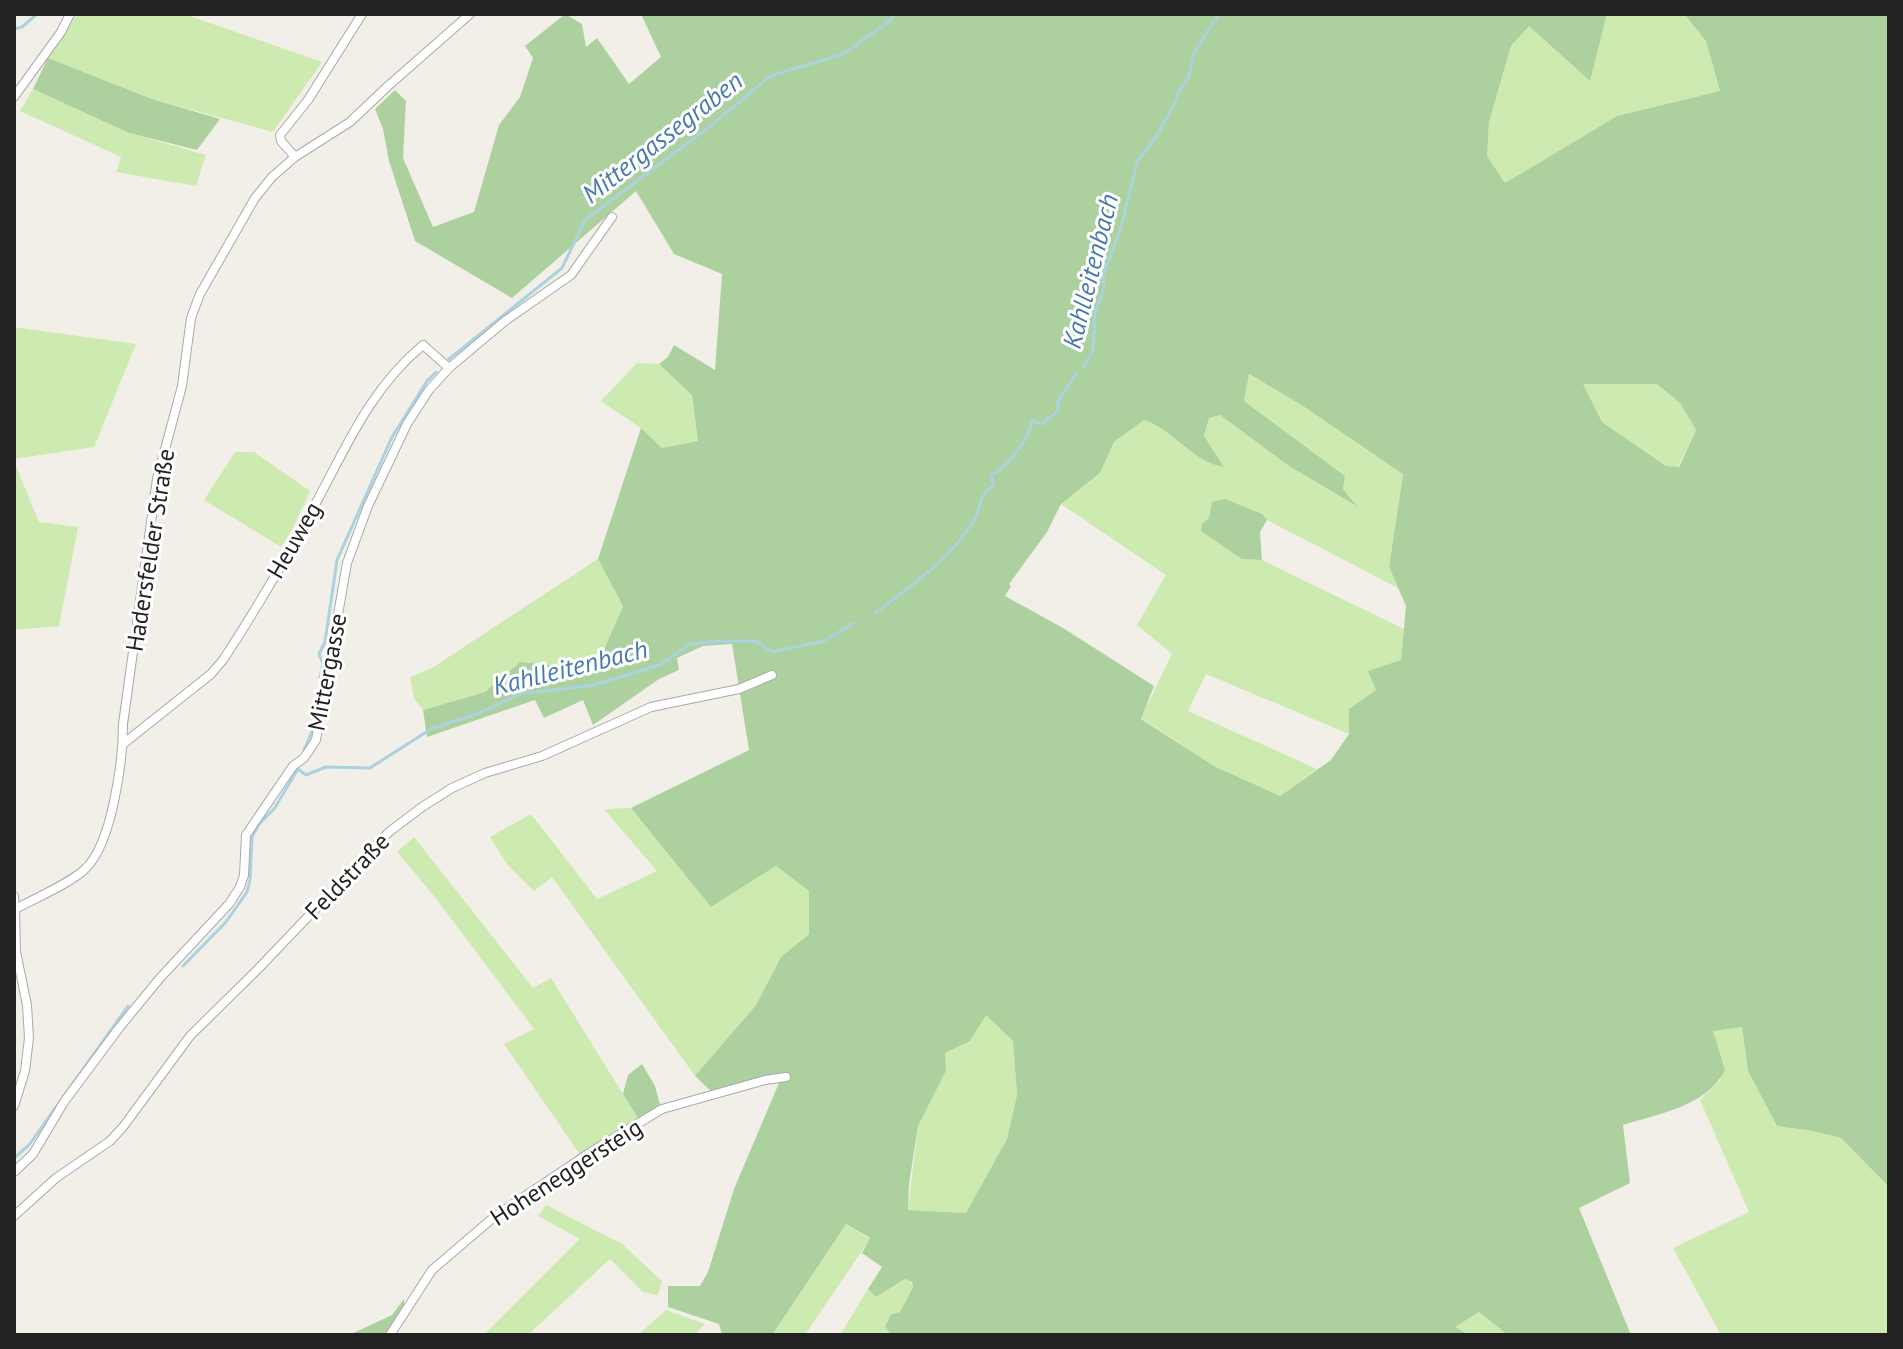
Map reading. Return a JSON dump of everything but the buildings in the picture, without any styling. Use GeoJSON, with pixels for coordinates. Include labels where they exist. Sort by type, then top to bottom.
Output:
{"type":"FeatureCollection","features":[{"type":"Feature","properties":{"kind":"street"},"geometry":{"type":"LineString","coordinates":[[14,97],[61,32],[70,14]]}},
{"type":"Feature","properties":{"kind":"street"},"geometry":{"type":"LineString","coordinates":[[295,157],[281,141],[280,135],[308,100],[362,14]]}},
{"type":"Feature","properties":{"kind":"street","name":"Hadersfelder Straße"},"geometry":{"type":"LineString","coordinates":[[15,909],[85,870],[102,848],[123,744],[123,724],[157,479],[182,386],[191,318],[200,294],[255,198],[272,177],[295,157],[350,122],[470,14]]}},
{"type":"Feature","properties":{"kind":"street","name":"Mittergasse"},"geometry":{"type":"LineString","coordinates":[[14,1172],[33,1154],[64,1102],[119,1028],[160,978],[217,919],[240,887],[244,875],[246,835],[293,766],[304,758],[316,740],[347,563],[355,538],[407,424],[429,390],[449,368],[505,321],[571,275],[612,217]]}},
{"type":"Feature","properties":{"kind":"street","name":"Heuweg"},"geometry":{"type":"LineString","coordinates":[[123,744],[211,674],[223,660],[305,524],[357,423],[381,388],[423,345],[449,368]]}},
{"type":"Feature","properties":{"kind":"street","name":"Feldstraße"},"geometry":{"type":"LineString","coordinates":[[14,1216],[56,1178],[110,1141],[190,1036],[389,832],[422,807],[452,788],[485,773],[542,756],[651,707],[739,689],[772,675]]}},
{"type":"Feature","properties":{"kind":"street"},"geometry":{"type":"LineString","coordinates":[[14,896],[16,952],[27,1005],[29,1038],[25,1071],[14,1106]]}},
{"type":"Feature","properties":{"kind":"street","name":"Hoheneggersteig"},"geometry":{"type":"LineString","coordinates":[[390,1335],[432,1270],[494,1217],[591,1152],[662,1109],[786,1077]]}},
{"type":"Feature","properties":{"kind":"green space"},"geometry":{"type":"Polygon","coordinates":[[[77,14],[108,14],[112,17],[118,14],[184,14],[322,62],[273,132],[152,99],[48,58],[77,14]]]}},
{"type":"Feature","properties":{"kind":"green space"},"geometry":{"type":"Polygon","coordinates":[[[565,14],[582,24],[586,47],[597,38],[629,84],[661,57],[641,14],[1607,14],[1590,81],[1529,26],[1511,46],[1489,122],[1487,156],[1505,183],[1617,116],[1720,91],[1706,41],[1684,14],[1889,14],[1889,1187],[1841,1138],[1777,1126],[1748,1071],[1742,1027],[1713,1031],[1725,1070],[1706,1093],[1681,1107],[1623,1125],[1630,1183],[1579,1208],[1631,1335],[1508,1335],[1479,1312],[1455,1327],[1470,1335],[891,1335],[885,1326],[891,1314],[900,1312],[913,1287],[912,1282],[905,1279],[876,1297],[868,1289],[882,1267],[862,1253],[870,1238],[846,1224],[772,1335],[722,1335],[719,1324],[668,1307],[668,1286],[700,1286],[708,1272],[734,1189],[779,1083],[756,1085],[716,1096],[695,1076],[756,1005],[781,957],[809,934],[809,891],[776,866],[711,907],[631,808],[749,750],[732,644],[703,646],[677,658],[679,670],[659,679],[593,725],[583,700],[544,718],[535,700],[427,737],[423,710],[485,692],[520,662],[563,666],[600,659],[623,606],[598,559],[641,428],[662,448],[698,441],[692,395],[659,364],[668,357],[674,345],[715,370],[722,274],[674,254],[636,191],[512,298],[415,241],[375,109],[395,90],[406,101],[403,158],[433,227],[474,212],[499,125],[520,97],[533,58],[525,46],[565,14]],[[1249,374],[1244,401],[1345,476],[1343,489],[1357,506],[1289,466],[1220,415],[1209,418],[1204,436],[1224,467],[1202,459],[1165,431],[1144,420],[1114,442],[1100,473],[1061,504],[1047,532],[1009,584],[1011,586],[1005,596],[1063,628],[1154,686],[1141,719],[1214,766],[1280,796],[1331,760],[1349,734],[1349,709],[1376,690],[1368,671],[1401,660],[1406,606],[1389,567],[1403,474],[1303,406],[1249,374]],[[1583,384],[1602,422],[1666,466],[1679,467],[1696,430],[1680,403],[1657,384],[1583,384]],[[986,1015],[970,1041],[945,1053],[946,1071],[918,1126],[908,1210],[966,1213],[1007,1139],[1017,1095],[1013,1041],[986,1015]]]}},
{"type":"Feature","properties":{"kind":"green space"},"geometry":{"type":"Polygon","coordinates":[[[1607,14],[1684,14],[1706,41],[1720,91],[1617,116],[1505,183],[1487,156],[1489,122],[1511,46],[1528,25],[1590,80],[1607,14]]]}},
{"type":"Feature","properties":{"kind":"green space"},"geometry":{"type":"Polygon","coordinates":[[[48,58],[152,99],[220,119],[197,150],[129,133],[33,89],[48,58]]]}},
{"type":"Feature","properties":{"kind":"green space"},"geometry":{"type":"Polygon","coordinates":[[[33,89],[129,133],[206,155],[196,186],[116,172],[121,157],[20,111],[33,89]]]}},
{"type":"Feature","properties":{"kind":"green space"},"geometry":{"type":"Polygon","coordinates":[[[14,327],[136,344],[94,447],[14,459],[14,327]]]}},
{"type":"Feature","properties":{"kind":"green space"},"geometry":{"type":"Polygon","coordinates":[[[637,363],[659,364],[692,395],[698,441],[662,448],[641,428],[601,401],[637,363]]]}},
{"type":"Feature","properties":{"kind":"green space"},"geometry":{"type":"Polygon","coordinates":[[[1248,374],[1303,406],[1403,473],[1389,567],[1398,588],[1267,520],[1262,514],[1242,559],[1262,560],[1404,629],[1401,660],[1376,690],[1349,709],[1349,734],[1206,674],[1188,711],[1317,769],[1280,796],[1214,766],[1141,718],[1172,654],[1137,625],[1166,575],[1061,504],[1100,473],[1114,442],[1144,420],[1202,459],[1223,466],[1204,436],[1209,418],[1220,415],[1289,466],[1355,503],[1343,489],[1345,476],[1244,401],[1248,374]]]}},
{"type":"Feature","properties":{"kind":"green space"},"geometry":{"type":"Polygon","coordinates":[[[1582,383],[1657,384],[1680,403],[1696,430],[1678,467],[1666,466],[1602,422],[1582,383]]]}},
{"type":"Feature","properties":{"kind":"green space"},"geometry":{"type":"Polygon","coordinates":[[[235,452],[254,452],[310,491],[281,547],[204,500],[235,452]]]}},
{"type":"Feature","properties":{"kind":"green space"},"geometry":{"type":"Polygon","coordinates":[[[14,461],[39,522],[78,527],[59,626],[14,630],[14,461]]]}},
{"type":"Feature","properties":{"kind":"green space"},"geometry":{"type":"Polygon","coordinates":[[[1225,499],[1262,514],[1267,520],[1260,532],[1262,560],[1242,559],[1201,531],[1202,524],[1209,518],[1212,502],[1225,499]]]}},
{"type":"Feature","properties":{"kind":"green space"},"geometry":{"type":"Polygon","coordinates":[[[598,559],[623,605],[600,660],[563,666],[520,662],[485,692],[423,710],[414,698],[410,677],[432,668],[598,559]]]}},
{"type":"Feature","properties":{"kind":"green space"},"geometry":{"type":"Polygon","coordinates":[[[631,808],[711,907],[776,866],[809,891],[809,934],[781,957],[756,1005],[695,1076],[552,877],[534,891],[506,863],[490,837],[531,814],[597,899],[657,871],[604,809],[631,808]]]}},
{"type":"Feature","properties":{"kind":"green space"},"geometry":{"type":"Polygon","coordinates":[[[414,837],[533,988],[551,978],[639,1120],[585,1162],[504,1044],[534,1029],[397,852],[414,837]]]}},
{"type":"Feature","properties":{"kind":"green space"},"geometry":{"type":"Polygon","coordinates":[[[986,1014],[1013,1041],[1017,1095],[1007,1139],[967,1213],[908,1210],[918,1126],[946,1071],[945,1053],[970,1041],[986,1014]]]}},
{"type":"Feature","properties":{"kind":"green space"},"geometry":{"type":"Polygon","coordinates":[[[1742,1027],[1748,1071],[1777,1126],[1841,1138],[1889,1187],[1889,1335],[1721,1335],[1673,1248],[1749,1212],[1700,1100],[1720,1080],[1713,1030],[1742,1027]]]}},
{"type":"Feature","properties":{"kind":"green space"},"geometry":{"type":"Polygon","coordinates":[[[642,1064],[655,1086],[660,1105],[639,1120],[623,1094],[628,1075],[642,1064]]]}},
{"type":"Feature","properties":{"kind":"green space"},"geometry":{"type":"Polygon","coordinates":[[[546,1205],[622,1244],[662,1281],[658,1295],[643,1292],[610,1259],[528,1335],[484,1335],[580,1239],[538,1216],[546,1205]]]}},
{"type":"Feature","properties":{"kind":"green space"},"geometry":{"type":"Polygon","coordinates":[[[845,1224],[870,1239],[805,1335],[772,1335],[845,1224]]]}},
{"type":"Feature","properties":{"kind":"green space"},"geometry":{"type":"Polygon","coordinates":[[[909,1279],[913,1287],[900,1312],[891,1314],[885,1325],[891,1335],[840,1335],[868,1289],[876,1297],[909,1279]]]}},
{"type":"Feature","properties":{"kind":"green space"},"geometry":{"type":"Polygon","coordinates":[[[404,1299],[404,1309],[386,1335],[349,1335],[392,1315],[404,1299]]]}},
{"type":"Feature","properties":{"kind":"green space"},"geometry":{"type":"Polygon","coordinates":[[[666,1310],[705,1324],[694,1335],[638,1335],[666,1310]]]}},
{"type":"Feature","properties":{"kind":"green space"},"geometry":{"type":"Polygon","coordinates":[[[1479,1312],[1508,1335],[1470,1335],[1454,1327],[1479,1312]]]}},
{"type":"Feature","properties":{"kind":"waterway"},"geometry":{"type":"LineString","coordinates":[[14,29],[22,27],[37,14]]}},
{"type":"Feature","properties":{"kind":"waterway","name":"Mittergassegraben"},"geometry":{"type":"LineString","coordinates":[[449,359],[562,268],[585,220],[713,124],[770,76],[843,54],[891,20],[893,14]]}},
{"type":"Feature","properties":{"kind":"waterway","name":"Kahlleitenbach"},"geometry":{"type":"LineString","coordinates":[[1083,367],[1093,351],[1095,313],[1104,288],[1103,276],[1122,224],[1137,162],[1156,137],[1175,103],[1188,79],[1194,52],[1219,14]]}},
{"type":"Feature","properties":{"kind":"waterway","name":"Mittergassegraben"},"geometry":{"type":"LineString","coordinates":[[320,677],[323,664],[319,654],[325,642],[337,560],[392,437],[427,381],[436,372]]}},
{"type":"Feature","properties":{"kind":"waterway","name":"Kahlleitenbach"},"geometry":{"type":"LineString","coordinates":[[875,613],[928,572],[963,536],[976,516],[984,494],[994,485],[991,475],[1017,452],[1032,421],[1042,424],[1058,411],[1058,402],[1076,373]]}},
{"type":"Feature","properties":{"kind":"waterway","name":"Kahlleitenbach"},"geometry":{"type":"LineString","coordinates":[[183,966],[226,922],[247,892],[252,837],[259,824],[274,809],[298,769],[306,775],[326,767],[370,768],[431,729],[479,713],[520,694],[594,685],[660,665],[690,644],[756,641],[772,652],[824,641],[854,623]]}},
{"type":"Feature","properties":{"kind":"waterway","name":"Mittergassegraben"},"geometry":{"type":"LineString","coordinates":[[317,711],[319,691]]}},
{"type":"Feature","properties":{"kind":"waterway","name":"Mittergassegraben"},"geometry":{"type":"LineString","coordinates":[[304,750],[316,722]]}},
{"type":"Feature","properties":{"kind":"waterway"},"geometry":{"type":"LineString","coordinates":[[14,1158],[29,1145],[128,1006]]}}]}
